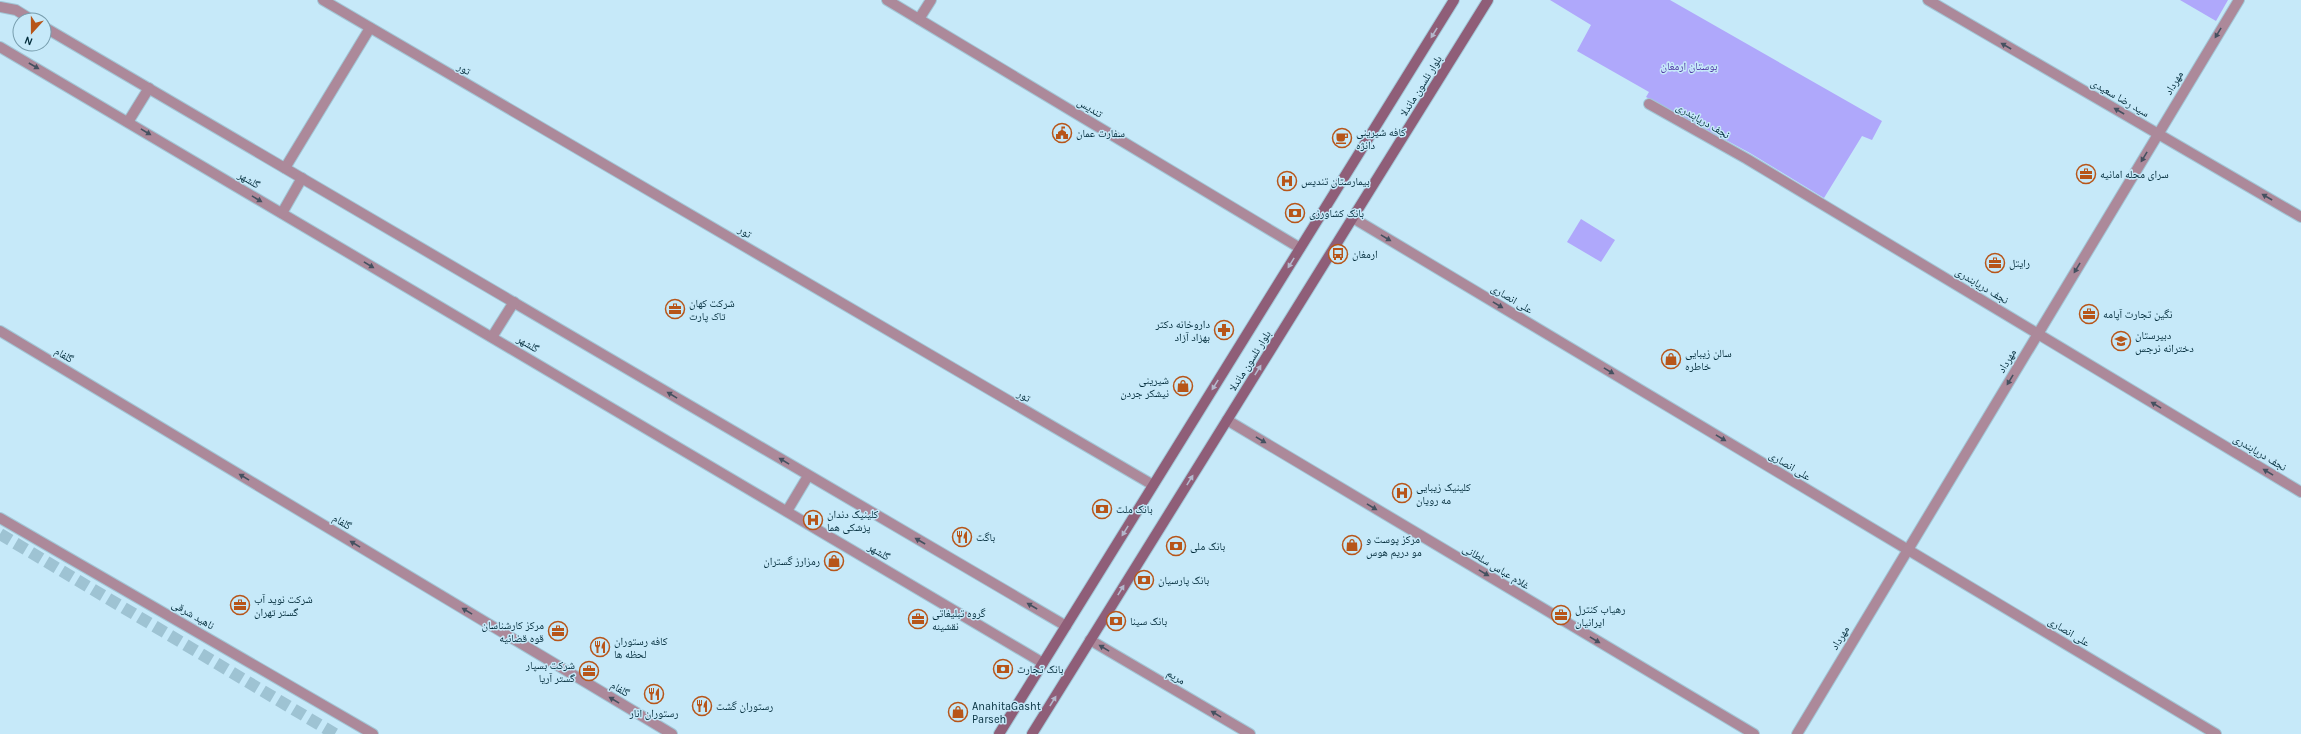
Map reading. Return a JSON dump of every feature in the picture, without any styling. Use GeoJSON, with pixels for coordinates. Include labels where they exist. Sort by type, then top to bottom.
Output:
{"type":"FeatureCollection","features":[{"type":"Feature","properties":{"kind":"main road","name":"بلوار نلسون ماندلا"},"geometry":{"type":"LineString","coordinates":[[999,734],[1454,0]]}},
{"type":"Feature","properties":{"kind":"main road","name":"بلوار نلسون ماندلا"},"geometry":{"type":"LineString","coordinates":[[1032,734],[1353,218],[1484,1]]}},
{"type":"Feature","properties":{"kind":"street","name":"تور"},"geometry":{"type":"LineString","coordinates":[[323,0],[700,218],[1153,485]]}},
{"type":"Feature","properties":{"kind":"street","name":"تندیس"},"geometry":{"type":"LineString","coordinates":[[887,0],[1300,248]]}},
{"type":"Feature","properties":{"kind":"street"},"geometry":{"type":"LineString","coordinates":[[918,19],[930,0]]}},
{"type":"Feature","properties":{"kind":"street","name":"سید رضا سعیدی"},"geometry":{"type":"LineString","coordinates":[[1928,0],[2301,217]]}},
{"type":"Feature","properties":{"kind":"street","name":"مهرداد"},"geometry":{"type":"LineString","coordinates":[[1797,734],[2239,0]]}},
{"type":"Feature","properties":{"kind":"street"},"geometry":{"type":"LineString","coordinates":[[0,7],[19,12]]}},
{"type":"Feature","properties":{"kind":"street"},"geometry":{"type":"LineString","coordinates":[[285,168],[370,28]]}},
{"type":"Feature","properties":{"kind":"street"},"geometry":{"type":"LineString","coordinates":[[52,32],[1066,626]]}},
{"type":"Feature","properties":{"kind":"street","name":"گلشهر"},"geometry":{"type":"LineString","coordinates":[[0,46],[1043,663]]}},
{"type":"Feature","properties":{"kind":"street"},"geometry":{"type":"LineString","coordinates":[[128,122],[149,88]]}},
{"type":"Feature","properties":{"kind":"street","name":"نجف دریابندری"},"geometry":{"type":"LineString","coordinates":[[1649,104],[1747,159],[2301,492]]}},
{"type":"Feature","properties":{"kind":"street"},"geometry":{"type":"LineString","coordinates":[[282,213],[302,178]]}},
{"type":"Feature","properties":{"kind":"street","name":"علی انصاری"},"geometry":{"type":"LineString","coordinates":[[1353,218],[2216,734]]}},
{"type":"Feature","properties":{"kind":"street"},"geometry":{"type":"LineString","coordinates":[[492,337],[514,302]]}},
{"type":"Feature","properties":{"kind":"street","name":"گلفام"},"geometry":{"type":"LineString","coordinates":[[0,331],[672,734]]}},
{"type":"Feature","properties":{"kind":"street","name":"غلام عباس سلطانی"},"geometry":{"type":"LineString","coordinates":[[1227,420],[1754,734]]}},
{"type":"Feature","properties":{"kind":"street"},"geometry":{"type":"LineString","coordinates":[[787,511],[808,476]]}},
{"type":"Feature","properties":{"kind":"street","name":"ناهید شرقی"},"geometry":{"type":"LineString","coordinates":[[0,518],[373,734]]}},
{"type":"Feature","properties":{"kind":"street","name":"مریم"},"geometry":{"type":"LineString","coordinates":[[1090,640],[1250,734]]}},
{"type":"Feature","properties":{"kind":"green space","name":"بوستان ارمغان"},"geometry":{"type":"Polygon","coordinates":[[[1550,0],[1670,0],[1882,121],[1872,140],[1862,136],[1824,198],[1750,153],[1646,97],[1649,92],[1577,51],[1591,25],[1550,0]]]}},
{"type":"Feature","properties":{"kind":"green space"},"geometry":{"type":"Polygon","coordinates":[[[2180,0],[2228,0],[2216,21],[2180,0]]]}},
{"type":"Feature","properties":{"kind":"green space"},"geometry":{"type":"Polygon","coordinates":[[[1581,219],[1615,240],[1601,262],[1567,242],[1581,219]]]}},
{"type":"Feature","properties":{"kind":"tunnel"},"geometry":{"type":"LineString","coordinates":[[0,534],[335,734]]}},
{"type":"Feature","properties":{"kind":"place","name":"سفارت عمان"},"geometry":{"type":"Point","coordinates":[1062,133]}},
{"type":"Feature","properties":{"kind":"place","name":"کافه شیرینی دانژه"},"geometry":{"type":"Point","coordinates":[1342,138]}},
{"type":"Feature","properties":{"kind":"place","name":"سرای محله امانیه"},"geometry":{"type":"Point","coordinates":[2086,174]}},
{"type":"Feature","properties":{"kind":"place","name":"بیمارستان تندیس"},"geometry":{"type":"Point","coordinates":[1287,181]}},
{"type":"Feature","properties":{"kind":"place","name":"بانک کشاورزی"},"geometry":{"type":"Point","coordinates":[1295,213]}},
{"type":"Feature","properties":{"kind":"place","name":"ارمغان"},"geometry":{"type":"Point","coordinates":[1338,254]}},
{"type":"Feature","properties":{"kind":"place","name":"رایتل"},"geometry":{"type":"Point","coordinates":[1995,263]}},
{"type":"Feature","properties":{"kind":"place","name":"شرکت کهان تاک پارت"},"geometry":{"type":"Point","coordinates":[675,309]}},
{"type":"Feature","properties":{"kind":"place","name":"نگین تجارت آپامه"},"geometry":{"type":"Point","coordinates":[2089,314]}},
{"type":"Feature","properties":{"kind":"place","name":"داروخانه دکتر بهزاد آزاد"},"geometry":{"type":"Point","coordinates":[1224,330]}},
{"type":"Feature","properties":{"kind":"place","name":"دبیرستان دخترانه نرجس"},"geometry":{"type":"Point","coordinates":[2121,341]}},
{"type":"Feature","properties":{"kind":"place","name":"سالن زیبایی خاطره"},"geometry":{"type":"Point","coordinates":[1671,359]}},
{"type":"Feature","properties":{"kind":"place","name":"شیرینی نیشکر جردن"},"geometry":{"type":"Point","coordinates":[1183,386]}},
{"type":"Feature","properties":{"kind":"place","name":"کلینیک زیبایی مه رویان"},"geometry":{"type":"Point","coordinates":[1402,493]}},
{"type":"Feature","properties":{"kind":"place","name":"بانک ملت"},"geometry":{"type":"Point","coordinates":[1102,509]}},
{"type":"Feature","properties":{"kind":"place","name":"کلینیک دندان پزشکی هما"},"geometry":{"type":"Point","coordinates":[813,520]}},
{"type":"Feature","properties":{"kind":"place","name":"باگت"},"geometry":{"type":"Point","coordinates":[962,537]}},
{"type":"Feature","properties":{"kind":"place","name":"مرکز پوست و مو دریم هوس"},"geometry":{"type":"Point","coordinates":[1352,545]}},
{"type":"Feature","properties":{"kind":"place","name":"بانک ملی"},"geometry":{"type":"Point","coordinates":[1176,546]}},
{"type":"Feature","properties":{"kind":"place","name":"رمزارز گستران"},"geometry":{"type":"Point","coordinates":[834,561]}},
{"type":"Feature","properties":{"kind":"place","name":"بانک پارسیان"},"geometry":{"type":"Point","coordinates":[1144,580]}},
{"type":"Feature","properties":{"kind":"place","name":"شرکت نوید آب گستر تهران"},"geometry":{"type":"Point","coordinates":[240,605]}},
{"type":"Feature","properties":{"kind":"place","name":"رهیاب کنترل ایرانیان"},"geometry":{"type":"Point","coordinates":[1561,615]}},
{"type":"Feature","properties":{"kind":"place","name":"گروه تبلیغاتی نقشینه"},"geometry":{"type":"Point","coordinates":[918,619]}},
{"type":"Feature","properties":{"kind":"place","name":"بانک سینا"},"geometry":{"type":"Point","coordinates":[1116,621]}},
{"type":"Feature","properties":{"kind":"place","name":"مرکز کارشناسان قوه قضائیه"},"geometry":{"type":"Point","coordinates":[558,631]}},
{"type":"Feature","properties":{"kind":"place","name":"کافه رستوران لحظه ها"},"geometry":{"type":"Point","coordinates":[600,647]}},
{"type":"Feature","properties":{"kind":"place","name":"بانک تجارت"},"geometry":{"type":"Point","coordinates":[1003,669]}},
{"type":"Feature","properties":{"kind":"place","name":"شرکت بسپار گستر آریا"},"geometry":{"type":"Point","coordinates":[589,671]}},
{"type":"Feature","properties":{"kind":"place","name":"رستوران انار"},"geometry":{"type":"Point","coordinates":[654,694]}},
{"type":"Feature","properties":{"kind":"place","name":"رستوران گشت"},"geometry":{"type":"Point","coordinates":[702,706]}},
{"type":"Feature","properties":{"kind":"place","name":"AnahitaGasht Parseh"},"geometry":{"type":"Point","coordinates":[958,712]}}]}
